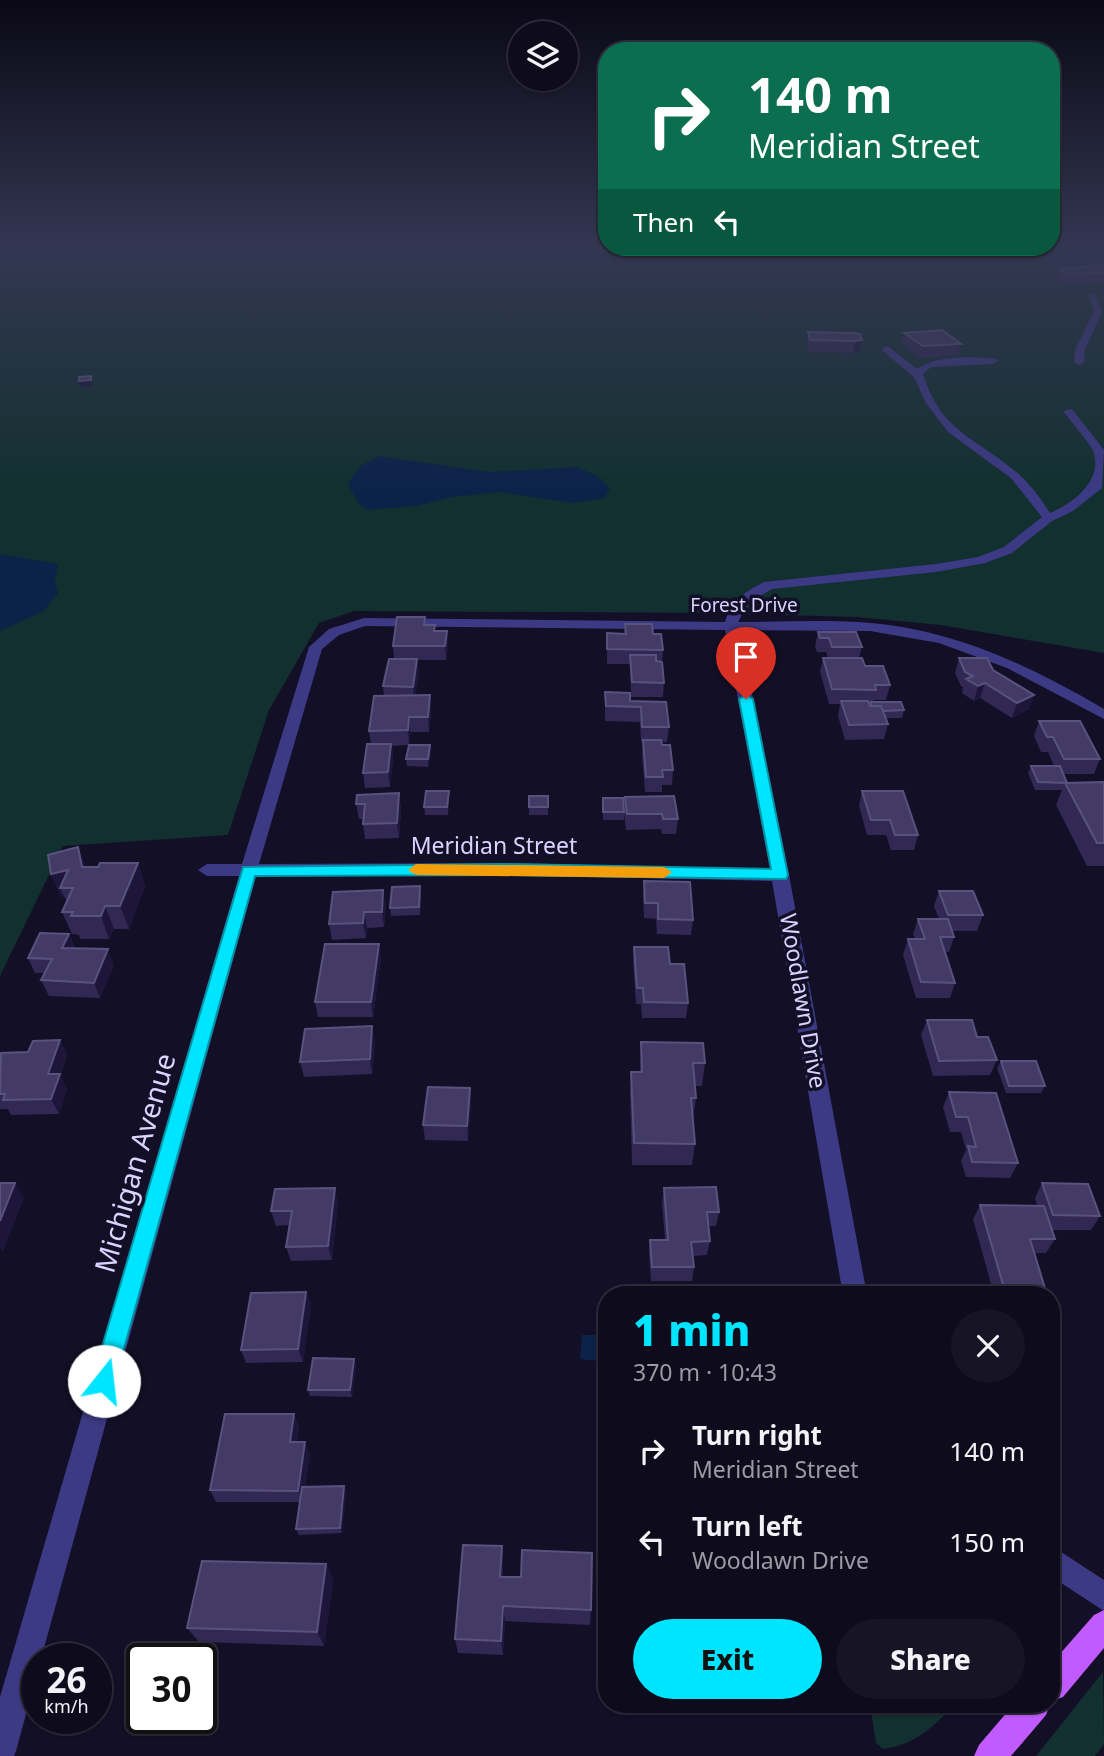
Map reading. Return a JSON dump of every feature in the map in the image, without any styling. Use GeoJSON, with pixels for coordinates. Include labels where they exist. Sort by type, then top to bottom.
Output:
{"type":"FeatureCollection","features":[{"type":"Feature","properties":{"kind":"main road"},"geometry":{"type":"LineString","coordinates":[[1060,1677],[1104,1625]]}},
{"type":"Feature","properties":{"kind":"main road"},"geometry":{"type":"LineString","coordinates":[[990,1756],[1027,1713]]}},
{"type":"Feature","properties":{"kind":"street"},"geometry":{"type":"LineString","coordinates":[[1079,362],[1080,350],[1090,328]]}},
{"type":"Feature","properties":{"kind":"street"},"geometry":{"type":"LineString","coordinates":[[886,349],[918,375],[920,385],[938,413],[966,443],[1011,472],[1034,497],[1048,518]]}},
{"type":"Feature","properties":{"kind":"street"},"geometry":{"type":"LineString","coordinates":[[918,375],[928,365],[993,361]]}},
{"type":"Feature","properties":{"kind":"street"},"geometry":{"type":"LineString","coordinates":[[732,624],[733,612],[740,603],[769,585],[936,568],[981,560],[1009,550],[1048,518],[1069,509],[1096,488],[1104,469],[1100,452],[1068,411]]}},
{"type":"Feature","properties":{"kind":"street","name":"Forest Drive"},"geometry":{"type":"LineString","coordinates":[[364,622],[870,627],[945,640],[979,650],[1014,665],[1104,715]]}},
{"type":"Feature","properties":{"kind":"street","name":"Michigan Avenue"},"geometry":{"type":"LineString","coordinates":[[0,1751],[249,871],[316,647],[334,632],[364,622]]}},
{"type":"Feature","properties":{"kind":"street","name":"Woodlawn Drive"},"geometry":{"type":"LineString","coordinates":[[732,624],[853,1286]]}},
{"type":"Feature","properties":{"kind":"street","name":"Meridian Street"},"geometry":{"type":"LineString","coordinates":[[207,870],[503,869],[780,875]]}},
{"type":"Feature","properties":{"kind":"street"},"geometry":{"type":"LineString","coordinates":[[1060,1566],[1104,1597]]}},
{"type":"Feature","properties":{"kind":"green space"},"geometry":{"type":"Polygon","coordinates":[[[0,328],[1104,328],[1104,653],[940,625],[856,617],[710,613],[354,611],[319,623],[269,710],[228,835],[63,846],[0,976],[0,328]]]}},
{"type":"Feature","properties":{"kind":"green space"},"geometry":{"type":"Polygon","coordinates":[[[1103,1672],[1104,1744],[1095,1756],[1036,1756],[1103,1672]]]}},
{"type":"Feature","properties":{"kind":"green space"},"geometry":{"type":"Polygon","coordinates":[[[871,1713],[946,1713],[923,1734],[904,1744],[883,1749],[876,1743],[871,1713]]]}},
{"type":"Feature","properties":{"kind":"water"},"geometry":{"type":"Polygon","coordinates":[[[379,456],[489,472],[576,467],[598,476],[610,488],[605,498],[573,503],[500,492],[452,497],[417,506],[368,510],[359,504],[348,484],[360,466],[379,456]]]}},
{"type":"Feature","properties":{"kind":"water"},"geometry":{"type":"Polygon","coordinates":[[[0,554],[58,564],[55,580],[58,593],[44,611],[0,631],[0,554]]]}},
{"type":"Feature","properties":{"kind":"water"},"geometry":{"type":"Polygon","coordinates":[[[582,1335],[598,1335],[598,1361],[580,1359],[582,1335]]]}},
{"type":"Feature","properties":{"kind":"building"},"geometry":{"type":"Polygon","coordinates":[[[942,330],[961,344],[923,346],[904,333],[942,330]]]}},
{"type":"Feature","properties":{"kind":"building"},"geometry":{"type":"Polygon","coordinates":[[[808,332],[854,333],[860,334],[862,340],[810,340],[808,332]]]}},
{"type":"Feature","properties":{"kind":"building"},"geometry":{"type":"Polygon","coordinates":[[[91,376],[91,380],[79,381],[79,377],[91,376]]]}},
{"type":"Feature","properties":{"kind":"building"},"geometry":{"type":"Polygon","coordinates":[[[397,617],[425,617],[424,625],[435,625],[434,631],[447,631],[445,646],[393,646],[397,617]]]}},
{"type":"Feature","properties":{"kind":"building"},"geometry":{"type":"Polygon","coordinates":[[[625,624],[652,624],[653,634],[661,634],[663,650],[607,649],[607,633],[626,634],[625,624]]]}},
{"type":"Feature","properties":{"kind":"building"},"geometry":{"type":"Polygon","coordinates":[[[818,632],[856,632],[862,647],[832,647],[829,638],[820,638],[818,632]]]}},
{"type":"Feature","properties":{"kind":"building"},"geometry":{"type":"Polygon","coordinates":[[[630,655],[656,655],[656,661],[662,662],[664,683],[632,682],[630,655]]]}},
{"type":"Feature","properties":{"kind":"building"},"geometry":{"type":"Polygon","coordinates":[[[823,658],[862,658],[865,666],[883,666],[890,685],[875,685],[876,690],[832,689],[823,658]]]}},
{"type":"Feature","properties":{"kind":"building"},"geometry":{"type":"Polygon","coordinates":[[[959,658],[987,658],[993,670],[1034,695],[1017,703],[985,683],[978,686],[966,679],[973,676],[965,672],[959,658]]]}},
{"type":"Feature","properties":{"kind":"building"},"geometry":{"type":"Polygon","coordinates":[[[389,659],[417,659],[413,687],[383,686],[389,659]]]}},
{"type":"Feature","properties":{"kind":"building"},"geometry":{"type":"Polygon","coordinates":[[[605,692],[630,693],[630,701],[666,702],[669,727],[642,727],[641,707],[606,706],[605,692]]]}},
{"type":"Feature","properties":{"kind":"building"},"geometry":{"type":"Polygon","coordinates":[[[430,695],[428,717],[409,717],[408,730],[369,731],[374,696],[430,695]]]}},
{"type":"Feature","properties":{"kind":"building"},"geometry":{"type":"Polygon","coordinates":[[[841,701],[868,701],[870,706],[881,706],[888,724],[849,725],[841,701]]]}},
{"type":"Feature","properties":{"kind":"building"},"geometry":{"type":"Polygon","coordinates":[[[871,702],[901,702],[904,710],[883,711],[881,706],[872,706],[871,702]]]}},
{"type":"Feature","properties":{"kind":"building"},"geometry":{"type":"Polygon","coordinates":[[[1039,721],[1080,721],[1100,759],[1064,759],[1053,737],[1047,737],[1039,721]]]}},
{"type":"Feature","properties":{"kind":"building"},"geometry":{"type":"Polygon","coordinates":[[[643,740],[661,740],[662,745],[670,745],[673,770],[662,770],[663,777],[646,777],[643,740]]]}},
{"type":"Feature","properties":{"kind":"building"},"geometry":{"type":"Polygon","coordinates":[[[367,744],[391,744],[388,772],[363,773],[367,744]]]}},
{"type":"Feature","properties":{"kind":"building"},"geometry":{"type":"Polygon","coordinates":[[[409,745],[430,745],[428,759],[406,759],[409,745]]]}},
{"type":"Feature","properties":{"kind":"building"},"geometry":{"type":"Polygon","coordinates":[[[1031,766],[1060,766],[1067,783],[1038,782],[1031,766]]]}},
{"type":"Feature","properties":{"kind":"building"},"geometry":{"type":"Polygon","coordinates":[[[1104,782],[1104,843],[1097,843],[1065,783],[1104,782]]]}},
{"type":"Feature","properties":{"kind":"building"},"geometry":{"type":"Polygon","coordinates":[[[426,791],[449,791],[447,807],[424,807],[426,791]]]}},
{"type":"Feature","properties":{"kind":"building"},"geometry":{"type":"Polygon","coordinates":[[[862,791],[903,791],[918,835],[895,835],[890,820],[871,820],[862,791]]]}},
{"type":"Feature","properties":{"kind":"building"},"geometry":{"type":"Polygon","coordinates":[[[399,793],[397,823],[363,824],[365,804],[356,804],[357,795],[399,793]]]}},
{"type":"Feature","properties":{"kind":"building"},"geometry":{"type":"Polygon","coordinates":[[[529,796],[548,796],[548,807],[529,807],[529,796]]]}},
{"type":"Feature","properties":{"kind":"building"},"geometry":{"type":"Polygon","coordinates":[[[674,796],[678,819],[663,819],[662,814],[627,814],[625,797],[674,796]]]}},
{"type":"Feature","properties":{"kind":"building"},"geometry":{"type":"Polygon","coordinates":[[[603,798],[623,798],[624,812],[603,812],[603,798]]]}},
{"type":"Feature","properties":{"kind":"building"},"geometry":{"type":"Polygon","coordinates":[[[78,847],[82,867],[98,867],[100,863],[138,863],[120,906],[105,906],[101,916],[71,916],[73,912],[62,912],[73,888],[60,888],[68,870],[51,874],[48,855],[78,847]]]}},
{"type":"Feature","properties":{"kind":"building"},"geometry":{"type":"Polygon","coordinates":[[[644,881],[690,882],[693,920],[658,919],[658,903],[645,903],[644,881]]]}},
{"type":"Feature","properties":{"kind":"building"},"geometry":{"type":"Polygon","coordinates":[[[420,886],[419,907],[390,908],[392,887],[420,886]]]}},
{"type":"Feature","properties":{"kind":"building"},"geometry":{"type":"Polygon","coordinates":[[[383,890],[382,912],[364,912],[363,923],[329,924],[333,892],[383,890]]]}},
{"type":"Feature","properties":{"kind":"building"},"geometry":{"type":"Polygon","coordinates":[[[939,891],[973,891],[983,915],[948,915],[939,891]]]}},
{"type":"Feature","properties":{"kind":"building"},"geometry":{"type":"Polygon","coordinates":[[[918,919],[948,919],[954,937],[940,937],[955,983],[921,982],[908,939],[925,939],[918,919]]]}},
{"type":"Feature","properties":{"kind":"building"},"geometry":{"type":"Polygon","coordinates":[[[40,933],[69,934],[62,948],[108,949],[94,983],[41,980],[52,959],[28,958],[40,933]]]}},
{"type":"Feature","properties":{"kind":"building"},"geometry":{"type":"Polygon","coordinates":[[[325,944],[379,944],[371,1002],[315,1002],[325,944]]]}},
{"type":"Feature","properties":{"kind":"building"},"geometry":{"type":"Polygon","coordinates":[[[634,947],[668,947],[670,964],[684,964],[688,1003],[644,1002],[643,988],[637,988],[634,947]]]}},
{"type":"Feature","properties":{"kind":"building"},"geometry":{"type":"Polygon","coordinates":[[[927,1020],[972,1020],[977,1037],[988,1037],[997,1060],[939,1061],[927,1020]]]}},
{"type":"Feature","properties":{"kind":"building"},"geometry":{"type":"Polygon","coordinates":[[[372,1026],[370,1059],[300,1062],[305,1029],[372,1026]]]}},
{"type":"Feature","properties":{"kind":"building"},"geometry":{"type":"Polygon","coordinates":[[[60,1040],[48,1074],[60,1074],[51,1099],[3,1100],[5,1094],[0,1094],[1,1053],[28,1052],[33,1041],[60,1040]]]}},
{"type":"Feature","properties":{"kind":"building"},"geometry":{"type":"Polygon","coordinates":[[[641,1042],[703,1043],[705,1063],[693,1063],[696,1098],[691,1098],[695,1144],[634,1143],[631,1072],[642,1072],[641,1042]]]}},
{"type":"Feature","properties":{"kind":"building"},"geometry":{"type":"Polygon","coordinates":[[[1001,1061],[1036,1061],[1045,1086],[1009,1086],[1001,1061]]]}},
{"type":"Feature","properties":{"kind":"building"},"geometry":{"type":"Polygon","coordinates":[[[428,1087],[470,1088],[467,1126],[423,1125],[428,1087]]]}},
{"type":"Feature","properties":{"kind":"building"},"geometry":{"type":"Polygon","coordinates":[[[949,1092],[996,1093],[1018,1163],[972,1162],[968,1146],[976,1147],[968,1117],[956,1117],[949,1092]]]}},
{"type":"Feature","properties":{"kind":"building"},"geometry":{"type":"Polygon","coordinates":[[[0,1183],[15,1183],[0,1221],[0,1183]]]}},
{"type":"Feature","properties":{"kind":"building"},"geometry":{"type":"Polygon","coordinates":[[[1042,1183],[1088,1184],[1100,1216],[1053,1215],[1042,1183]]]}},
{"type":"Feature","properties":{"kind":"building"},"geometry":{"type":"Polygon","coordinates":[[[716,1187],[719,1212],[707,1212],[710,1241],[691,1242],[694,1267],[652,1267],[650,1240],[668,1240],[664,1188],[716,1187]]]}},
{"type":"Feature","properties":{"kind":"building"},"geometry":{"type":"Polygon","coordinates":[[[335,1188],[328,1246],[286,1247],[292,1211],[271,1211],[275,1189],[335,1188]]]}},
{"type":"Feature","properties":{"kind":"building"},"geometry":{"type":"Polygon","coordinates":[[[980,1205],[1044,1206],[1055,1239],[1030,1239],[1044,1286],[1003,1286],[980,1205]]]}},
{"type":"Feature","properties":{"kind":"building"},"geometry":{"type":"Polygon","coordinates":[[[306,1292],[298,1349],[241,1350],[251,1293],[306,1292]]]}},
{"type":"Feature","properties":{"kind":"building"},"geometry":{"type":"Polygon","coordinates":[[[313,1358],[354,1359],[350,1390],[308,1390],[313,1358]]]}},
{"type":"Feature","properties":{"kind":"building"},"geometry":{"type":"Polygon","coordinates":[[[225,1414],[294,1414],[290,1442],[305,1442],[298,1491],[210,1490],[225,1414]]]}},
{"type":"Feature","properties":{"kind":"building"},"geometry":{"type":"Polygon","coordinates":[[[344,1486],[340,1528],[296,1529],[302,1487],[344,1486]]]}},
{"type":"Feature","properties":{"kind":"building"},"geometry":{"type":"Polygon","coordinates":[[[463,1545],[502,1546],[500,1577],[521,1577],[522,1550],[592,1553],[591,1610],[503,1606],[501,1641],[455,1639],[463,1545]]]}},
{"type":"Feature","properties":{"kind":"building"},"geometry":{"type":"Polygon","coordinates":[[[202,1561],[326,1564],[317,1632],[187,1628],[202,1561]]]}},
{"type":"Feature","properties":{"kind":"slow traffic"},"geometry":{"type":"LineString","coordinates":[[416,870],[664,872]]}},
{"type":"Feature","properties":{"kind":"route"},"geometry":{"type":"LineString","coordinates":[[104,1381],[249,871],[503,869],[780,875],[746,699]]}}]}
